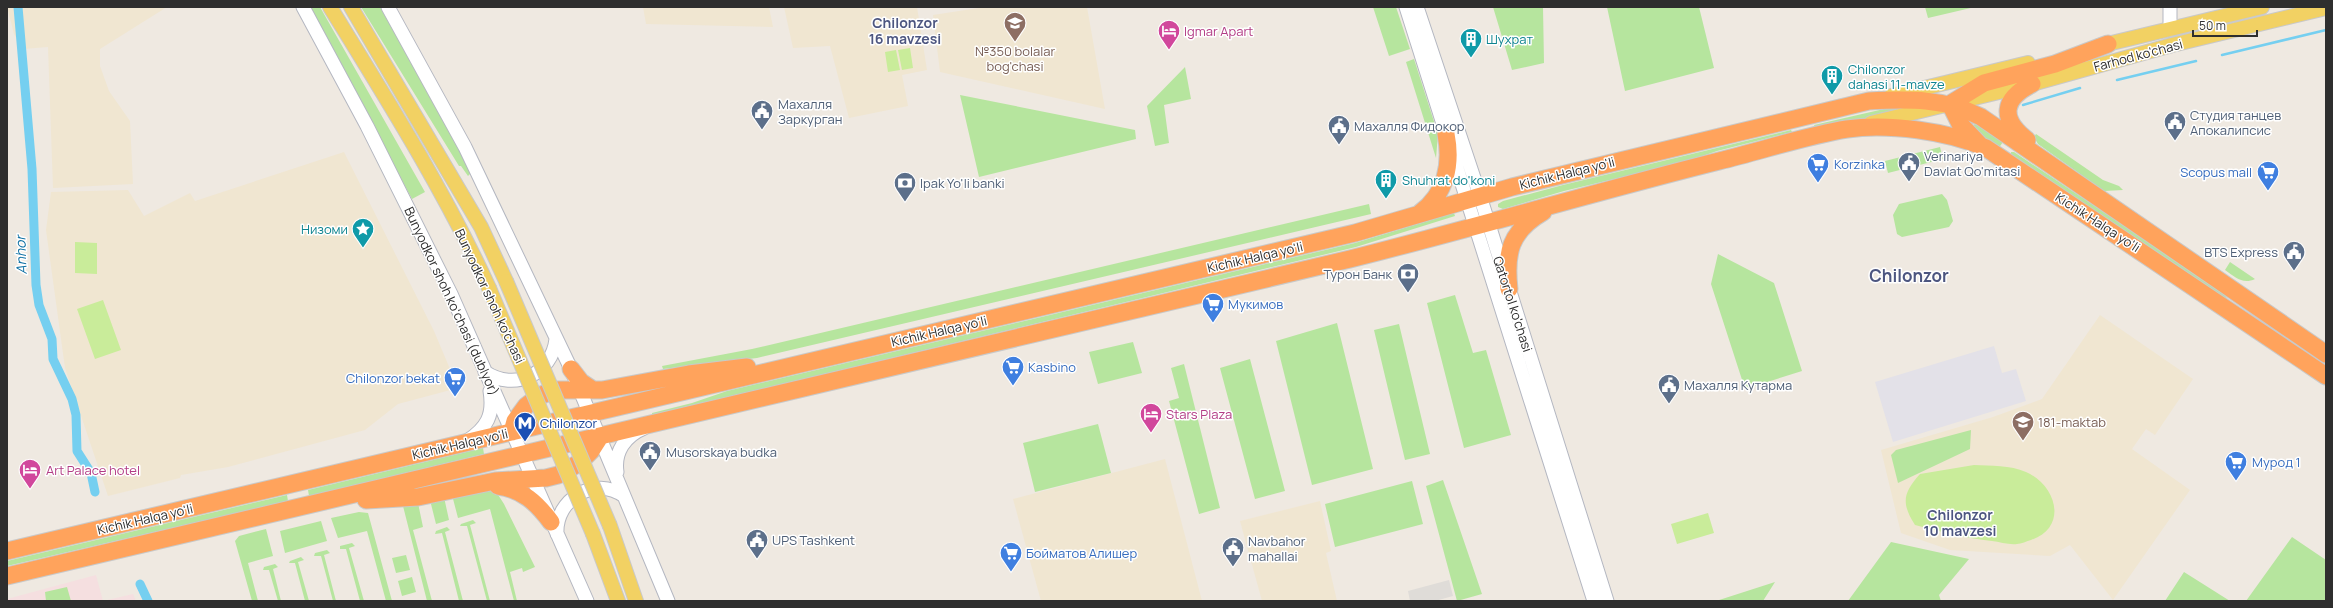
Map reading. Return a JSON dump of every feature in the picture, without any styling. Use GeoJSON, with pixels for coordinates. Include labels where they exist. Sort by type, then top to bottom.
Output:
{"type":"FeatureCollection","features":[{"type":"Feature","properties":{"kind":"highway"},"geometry":{"type":"LineString","coordinates":[[1986,148],[1964,129],[1950,104],[1984,83],[2055,64],[2108,44]]}},
{"type":"Feature","properties":{"kind":"highway"},"geometry":{"type":"LineString","coordinates":[[2032,84],[2018,91],[2011,99],[2008,111],[2011,124],[2021,136],[2090,193]]}},
{"type":"Feature","properties":{"kind":"highway","name":"Kichik Halqa yo'li"},"geometry":{"type":"LineString","coordinates":[[7,551],[1355,233],[1473,198],[1574,171],[1869,101],[1909,100],[1950,104],[1969,111],[1995,126],[2090,193],[2326,354]]}},
{"type":"Feature","properties":{"kind":"highway"},"geometry":{"type":"LineString","coordinates":[[1688,169],[1728,154],[1792,138],[1797,128],[1794,123],[1788,121]]}},
{"type":"Feature","properties":{"kind":"highway","name":"Kichik Halqa yo'li"},"geometry":{"type":"LineString","coordinates":[[7,576],[1350,259],[1482,225],[1556,203],[1848,129],[1919,130],[1956,137],[1986,148],[2326,376]]}},
{"type":"Feature","properties":{"kind":"highway"},"geometry":{"type":"LineString","coordinates":[[1418,214],[1436,197],[1444,182],[1449,156],[1446,134]]}},
{"type":"Feature","properties":{"kind":"highway"},"geometry":{"type":"LineString","coordinates":[[2006,162],[2004,156],[2005,150],[2010,147],[2016,148],[2046,170],[2090,193]]}},
{"type":"Feature","properties":{"kind":"highway"},"geometry":{"type":"LineString","coordinates":[[1509,289],[1508,258],[1514,238],[1524,225],[1556,203]]}},
{"type":"Feature","properties":{"kind":"highway"},"geometry":{"type":"LineString","coordinates":[[512,432],[520,412],[539,396],[555,390],[621,388],[689,374],[848,353]]}},
{"type":"Feature","properties":{"kind":"highway"},"geometry":{"type":"LineString","coordinates":[[571,369],[587,390]]}},
{"type":"Feature","properties":{"kind":"highway"},"geometry":{"type":"LineString","coordinates":[[658,423],[647,419],[646,413],[648,410],[701,396],[731,380]]}},
{"type":"Feature","properties":{"kind":"highway"},"geometry":{"type":"LineString","coordinates":[[322,502],[418,497],[495,481],[533,480],[552,477],[574,466],[587,455],[600,437]]}},
{"type":"Feature","properties":{"kind":"highway"},"geometry":{"type":"LineString","coordinates":[[478,484],[508,487],[518,491],[535,503],[554,528]]}},
{"type":"Feature","properties":{"kind":"highway"},"geometry":{"type":"LineString","coordinates":[[285,486],[293,489],[298,496],[296,504],[290,510]]}},
{"type":"Feature","properties":{"kind":"main road","name":"Bunyodkor shoh ko'chasi"},"geometry":{"type":"LineString","coordinates":[[330,7],[466,239],[489,288],[593,534],[618,601]]}},
{"type":"Feature","properties":{"kind":"main road","name":"Bunyodkor shoh ko'chasi"},"geometry":{"type":"LineString","coordinates":[[351,7],[481,227],[506,281],[610,526],[636,601]]}},
{"type":"Feature","properties":{"kind":"main road","name":"Farhod ko'chasi"},"geometry":{"type":"LineString","coordinates":[[1946,83],[2262,7]]}},
{"type":"Feature","properties":{"kind":"main road","name":"Farhod ko'chasi"},"geometry":{"type":"LineString","coordinates":[[1950,104],[2032,84],[2172,45],[2326,8]]}},
{"type":"Feature","properties":{"kind":"main road"},"geometry":{"type":"LineString","coordinates":[[2170,29],[2172,45]]}},
{"type":"Feature","properties":{"kind":"main road","name":"Kichik Halqa yo'li"},"geometry":{"type":"LineString","coordinates":[[1869,101],[1946,83]]}},
{"type":"Feature","properties":{"kind":"main road","name":"Kichik Halqa yo'li"},"geometry":{"type":"LineString","coordinates":[[1848,129],[1950,104]]}},
{"type":"Feature","properties":{"kind":"street","name":"Bunyodkor shoh koʻchasi (dublyor)"},"geometry":{"type":"LineString","coordinates":[[303,7],[367,126],[451,294],[587,601]]}},
{"type":"Feature","properties":{"kind":"street"},"geometry":{"type":"LineString","coordinates":[[388,7],[465,147],[571,369]]}},
{"type":"Feature","properties":{"kind":"street","name":"Qatortol ko'chasi"},"geometry":{"type":"LineString","coordinates":[[1406,7],[1446,134],[1473,198]]}},
{"type":"Feature","properties":{"kind":"street","name":"Qatortol ko'chasi"},"geometry":{"type":"LineString","coordinates":[[1417,7],[1594,601]]}},
{"type":"Feature","properties":{"kind":"street"},"geometry":{"type":"LineString","coordinates":[[2170,7],[2170,29]]}},
{"type":"Feature","properties":{"kind":"street","name":"Qatortol ko'chasi"},"geometry":{"type":"LineString","coordinates":[[1482,225],[1509,289],[1607,601]]}},
{"type":"Feature","properties":{"kind":"street"},"geometry":{"type":"LineString","coordinates":[[486,372],[495,377],[507,380],[531,377],[548,362],[554,352],[556,339]]}},
{"type":"Feature","properties":{"kind":"street"},"geometry":{"type":"LineString","coordinates":[[462,444],[480,431],[491,415],[492,403],[486,372]]}},
{"type":"Feature","properties":{"kind":"street"},"geometry":{"type":"LineString","coordinates":[[587,390],[590,413],[668,601]]}},
{"type":"Feature","properties":{"kind":"street"},"geometry":{"type":"LineString","coordinates":[[622,492],[616,465],[620,449],[634,434],[658,423]]}},
{"type":"Feature","properties":{"kind":"street"},"geometry":{"type":"LineString","coordinates":[[554,528],[561,511],[578,494],[602,488],[622,492]]}},
{"type":"Feature","properties":{"kind":"shaded area"},"geometry":{"type":"Polygon","coordinates":[[[7,7],[167,7],[100,49],[100,66],[109,91],[130,121],[133,184],[53,188],[48,47],[23,49],[14,34],[7,7]]]}},
{"type":"Feature","properties":{"kind":"shaded area"},"geometry":{"type":"Polygon","coordinates":[[[643,7],[769,7],[773,27],[646,24],[643,7]]]}},
{"type":"Feature","properties":{"kind":"shaded area"},"geometry":{"type":"Polygon","coordinates":[[[784,7],[917,7],[927,70],[902,75],[908,106],[849,118],[830,46],[793,48],[784,7]]]}},
{"type":"Feature","properties":{"kind":"shaded area","name":"№350 bolalar bog'chasi"},"geometry":{"type":"Polygon","coordinates":[[[985,7],[1087,7],[1105,109],[940,72],[933,15],[985,7]]]}},
{"type":"Feature","properties":{"kind":"shaded area"},"geometry":{"type":"Polygon","coordinates":[[[344,152],[434,331],[458,388],[398,404],[365,430],[228,467],[181,475],[180,478],[108,496],[65,368],[46,230],[51,192],[128,190],[144,216],[190,193],[195,201],[344,152]]]}},
{"type":"Feature","properties":{"kind":"shaded area","name":"181-maktab"},"geometry":{"type":"Polygon","coordinates":[[[2100,315],[2193,379],[2155,435],[2146,429],[2132,449],[2190,490],[2113,600],[2070,545],[2050,556],[1950,550],[1901,533],[1881,450],[1993,417],[2042,399],[2100,315]]]}},
{"type":"Feature","properties":{"kind":"shaded area"},"geometry":{"type":"Polygon","coordinates":[[[1994,346],[2002,373],[2016,369],[2026,401],[1893,442],[1875,382],[1994,346]]]}},
{"type":"Feature","properties":{"kind":"shaded area"},"geometry":{"type":"Polygon","coordinates":[[[1165,459],[1202,601],[1041,601],[1013,499],[1165,459]]]}},
{"type":"Feature","properties":{"kind":"shaded area"},"geometry":{"type":"Polygon","coordinates":[[[1320,501],[1331,551],[1326,553],[1337,601],[1262,601],[1240,521],[1320,501]]]}},
{"type":"Feature","properties":{"kind":"shaded area"},"geometry":{"type":"Polygon","coordinates":[[[96,575],[103,601],[7,601],[7,599],[96,575]]]}},
{"type":"Feature","properties":{"kind":"shaded area"},"geometry":{"type":"Polygon","coordinates":[[[1449,580],[1453,596],[1435,601],[1410,601],[1408,591],[1449,580]]]}},
{"type":"Feature","properties":{"kind":"shaded area"},"geometry":{"type":"Polygon","coordinates":[[[133,594],[136,601],[103,601],[133,594]]]}},
{"type":"Feature","properties":{"kind":"green space"},"geometry":{"type":"Polygon","coordinates":[[[308,7],[320,7],[425,192],[412,199],[308,7]]]}},
{"type":"Feature","properties":{"kind":"green space"},"geometry":{"type":"Polygon","coordinates":[[[361,7],[380,7],[472,172],[468,176],[461,166],[459,166],[361,7]]]}},
{"type":"Feature","properties":{"kind":"green space"},"geometry":{"type":"Polygon","coordinates":[[[1373,7],[1396,7],[1410,49],[1389,56],[1373,7]]]}},
{"type":"Feature","properties":{"kind":"green space"},"geometry":{"type":"Polygon","coordinates":[[[1493,7],[1543,7],[1544,63],[1512,70],[1493,7]]]}},
{"type":"Feature","properties":{"kind":"green space"},"geometry":{"type":"Polygon","coordinates":[[[1607,7],[1699,7],[1714,68],[1625,91],[1607,7]]]}},
{"type":"Feature","properties":{"kind":"green space"},"geometry":{"type":"Polygon","coordinates":[[[1925,7],[1975,7],[1928,18],[1925,7]]]}},
{"type":"Feature","properties":{"kind":"green space"},"geometry":{"type":"Polygon","coordinates":[[[910,48],[913,68],[902,70],[898,50],[910,48]]]}},
{"type":"Feature","properties":{"kind":"green space"},"geometry":{"type":"Polygon","coordinates":[[[896,50],[900,70],[888,72],[885,52],[896,50]]]}},
{"type":"Feature","properties":{"kind":"green space"},"geometry":{"type":"Polygon","coordinates":[[[1414,59],[1438,134],[1436,158],[1406,62],[1414,59]]]}},
{"type":"Feature","properties":{"kind":"green space"},"geometry":{"type":"Polygon","coordinates":[[[1185,67],[1191,99],[1164,105],[1169,143],[1155,146],[1147,106],[1185,67]]]}},
{"type":"Feature","properties":{"kind":"green space"},"geometry":{"type":"Polygon","coordinates":[[[960,95],[1135,130],[1136,139],[979,177],[960,95]]]}},
{"type":"Feature","properties":{"kind":"green space"},"geometry":{"type":"Polygon","coordinates":[[[1915,108],[1816,131],[1814,125],[1884,109],[1915,108]]]}},
{"type":"Feature","properties":{"kind":"green space"},"geometry":{"type":"Polygon","coordinates":[[[1976,123],[2003,142],[1998,149],[1970,128],[1976,123]]]}},
{"type":"Feature","properties":{"kind":"green space"},"geometry":{"type":"Polygon","coordinates":[[[1791,130],[1792,132],[1717,151],[1685,162],[1564,191],[1503,209],[1498,207],[1498,204],[1503,201],[1563,185],[1791,130]]]}},
{"type":"Feature","properties":{"kind":"green space"},"geometry":{"type":"Polygon","coordinates":[[[2036,134],[2103,180],[2119,186],[2123,190],[2104,191],[2038,144],[2034,137],[2036,134]]]}},
{"type":"Feature","properties":{"kind":"green space"},"geometry":{"type":"Polygon","coordinates":[[[1940,147],[1943,159],[1888,173],[1885,161],[1940,147]]]}},
{"type":"Feature","properties":{"kind":"green space"},"geometry":{"type":"Polygon","coordinates":[[[2011,152],[2014,152],[2223,292],[2228,300],[2011,157],[2011,152]]]}},
{"type":"Feature","properties":{"kind":"green space"},"geometry":{"type":"Polygon","coordinates":[[[1942,194],[1947,200],[1953,221],[1949,227],[1902,237],[1897,234],[1893,215],[1899,204],[1942,194]]]}},
{"type":"Feature","properties":{"kind":"green space"},"geometry":{"type":"Polygon","coordinates":[[[1369,204],[1371,214],[757,358],[663,369],[662,366],[752,349],[1369,204]]]}},
{"type":"Feature","properties":{"kind":"green space"},"geometry":{"type":"Polygon","coordinates":[[[1454,213],[1455,216],[1356,247],[652,415],[652,413],[692,403],[727,391],[1355,243],[1454,213]]]}},
{"type":"Feature","properties":{"kind":"green space"},"geometry":{"type":"Polygon","coordinates":[[[75,242],[97,243],[97,274],[75,273],[75,242]]]}},
{"type":"Feature","properties":{"kind":"green space"},"geometry":{"type":"Polygon","coordinates":[[[1718,254],[1774,283],[1802,371],[1745,389],[1711,284],[1718,254]]]}},
{"type":"Feature","properties":{"kind":"green space"},"geometry":{"type":"Polygon","coordinates":[[[2230,262],[2255,279],[2251,281],[2243,281],[2232,275],[2225,270],[2230,262]]]}},
{"type":"Feature","properties":{"kind":"green space"},"geometry":{"type":"Polygon","coordinates":[[[1455,295],[1473,353],[1486,350],[1511,435],[1464,448],[1427,303],[1455,295]]]}},
{"type":"Feature","properties":{"kind":"green space"},"geometry":{"type":"Polygon","coordinates":[[[103,300],[121,350],[95,359],[77,309],[103,300]]]}},
{"type":"Feature","properties":{"kind":"green space"},"geometry":{"type":"Polygon","coordinates":[[[1337,323],[1373,469],[1312,485],[1276,341],[1337,323]]]}},
{"type":"Feature","properties":{"kind":"green space"},"geometry":{"type":"Polygon","coordinates":[[[1399,324],[1430,454],[1405,460],[1374,330],[1399,324]]]}},
{"type":"Feature","properties":{"kind":"green space"},"geometry":{"type":"Polygon","coordinates":[[[1133,342],[1142,373],[1098,384],[1089,352],[1133,342]]]}},
{"type":"Feature","properties":{"kind":"green space"},"geometry":{"type":"Polygon","coordinates":[[[1250,359],[1285,491],[1255,499],[1220,368],[1250,359]]]}},
{"type":"Feature","properties":{"kind":"green space"},"geometry":{"type":"Polygon","coordinates":[[[1184,364],[1220,508],[1199,514],[1169,401],[1179,398],[1171,368],[1184,364]]]}},
{"type":"Feature","properties":{"kind":"green space"},"geometry":{"type":"Polygon","coordinates":[[[1098,424],[1111,473],[1035,492],[1023,443],[1098,424]]]}},
{"type":"Feature","properties":{"kind":"green space"},"geometry":{"type":"Polygon","coordinates":[[[1971,430],[1970,449],[1898,483],[1891,455],[1896,450],[1971,430]]]}},
{"type":"Feature","properties":{"kind":"green space"},"geometry":{"type":"Polygon","coordinates":[[[483,448],[484,454],[309,496],[308,490],[483,448]]]}},
{"type":"Feature","properties":{"kind":"green space"},"geometry":{"type":"Polygon","coordinates":[[[1974,465],[2014,468],[2026,472],[2045,486],[2051,496],[2054,506],[2054,516],[2050,526],[2043,534],[2020,544],[2008,544],[1915,525],[1907,510],[1906,498],[1910,487],[1920,474],[1974,465]]]}},
{"type":"Feature","properties":{"kind":"green space"},"geometry":{"type":"Polygon","coordinates":[[[1443,480],[1482,594],[1457,601],[1426,486],[1443,480]]]}},
{"type":"Feature","properties":{"kind":"green space"},"geometry":{"type":"Polygon","coordinates":[[[1412,481],[1423,524],[1335,547],[1325,504],[1412,481]]]}},
{"type":"Feature","properties":{"kind":"green space"},"geometry":{"type":"Polygon","coordinates":[[[495,490],[504,504],[535,567],[523,572],[522,568],[510,572],[517,601],[514,601],[490,509],[458,518],[452,495],[495,490]]]}},
{"type":"Feature","properties":{"kind":"green space"},"geometry":{"type":"Polygon","coordinates":[[[287,495],[288,501],[7,566],[7,561],[287,495]]]}},
{"type":"Feature","properties":{"kind":"green space"},"geometry":{"type":"Polygon","coordinates":[[[444,497],[449,520],[436,524],[430,500],[444,497]]]}},
{"type":"Feature","properties":{"kind":"green space"},"geometry":{"type":"Polygon","coordinates":[[[418,503],[423,527],[413,530],[432,601],[427,601],[403,506],[418,503]]]}},
{"type":"Feature","properties":{"kind":"green space"},"geometry":{"type":"Polygon","coordinates":[[[359,512],[368,513],[392,601],[386,601],[367,531],[338,538],[331,518],[359,512]]]}},
{"type":"Feature","properties":{"kind":"green space"},"geometry":{"type":"Polygon","coordinates":[[[1708,513],[1714,533],[1677,544],[1671,524],[1708,513]]]}},
{"type":"Feature","properties":{"kind":"green space"},"geometry":{"type":"Polygon","coordinates":[[[473,520],[476,523],[470,525],[490,601],[487,601],[467,526],[460,526],[461,524],[473,520]]]}},
{"type":"Feature","properties":{"kind":"green space"},"geometry":{"type":"Polygon","coordinates":[[[321,521],[327,541],[285,553],[280,531],[321,521]]]}},
{"type":"Feature","properties":{"kind":"green space"},"geometry":{"type":"Polygon","coordinates":[[[447,527],[450,530],[445,532],[463,601],[459,601],[442,533],[435,534],[436,531],[447,527]]]}},
{"type":"Feature","properties":{"kind":"green space"},"geometry":{"type":"Polygon","coordinates":[[[266,529],[273,556],[248,563],[258,601],[252,601],[235,541],[239,536],[266,529]]]}},
{"type":"Feature","properties":{"kind":"green space"},"geometry":{"type":"Polygon","coordinates":[[[2292,537],[2326,560],[2326,601],[2246,601],[2292,537]]]}},
{"type":"Feature","properties":{"kind":"green space"},"geometry":{"type":"Polygon","coordinates":[[[1891,542],[1969,559],[1939,595],[1941,601],[1848,601],[1891,542]]]}},
{"type":"Feature","properties":{"kind":"green space"},"geometry":{"type":"Polygon","coordinates":[[[352,543],[355,546],[349,548],[364,601],[360,601],[346,549],[340,549],[340,546],[352,543]]]}},
{"type":"Feature","properties":{"kind":"green space"},"geometry":{"type":"Polygon","coordinates":[[[327,550],[330,553],[324,555],[336,601],[333,601],[321,556],[314,556],[315,553],[327,550]]]}},
{"type":"Feature","properties":{"kind":"green space"},"geometry":{"type":"Polygon","coordinates":[[[406,555],[410,570],[396,573],[392,558],[406,555]]]}},
{"type":"Feature","properties":{"kind":"green space"},"geometry":{"type":"Polygon","coordinates":[[[301,557],[304,560],[298,562],[309,601],[305,601],[295,563],[289,563],[290,561],[301,557]]]}},
{"type":"Feature","properties":{"kind":"green space"},"geometry":{"type":"Polygon","coordinates":[[[275,564],[278,567],[273,569],[281,601],[278,601],[269,570],[263,570],[264,567],[275,564]]]}},
{"type":"Feature","properties":{"kind":"green space"},"geometry":{"type":"Polygon","coordinates":[[[2184,572],[2230,601],[2165,601],[2184,572]]]}},
{"type":"Feature","properties":{"kind":"green space"},"geometry":{"type":"Polygon","coordinates":[[[412,577],[416,592],[402,596],[398,581],[412,577]]]}},
{"type":"Feature","properties":{"kind":"green space"},"geometry":{"type":"Polygon","coordinates":[[[1775,582],[1763,601],[1716,601],[1775,582]]]}},
{"type":"Feature","properties":{"kind":"green space"},"geometry":{"type":"Polygon","coordinates":[[[67,587],[71,601],[46,601],[45,592],[67,587]]]}},
{"type":"Feature","properties":{"kind":"waterway","name":"Anhor"},"geometry":{"type":"LineString","coordinates":[[18,7],[32,169],[36,285],[39,305],[52,339],[53,359],[72,399],[76,415],[77,451],[91,473],[95,492]]}},
{"type":"Feature","properties":{"kind":"waterway"},"geometry":{"type":"LineString","coordinates":[[2222,55],[2326,30]]}},
{"type":"Feature","properties":{"kind":"waterway"},"geometry":{"type":"LineString","coordinates":[[2117,80],[2196,61]]}},
{"type":"Feature","properties":{"kind":"waterway"},"geometry":{"type":"LineString","coordinates":[[2023,105],[2080,88]]}},
{"type":"Feature","properties":{"kind":"waterway","name":"Anhor"},"geometry":{"type":"LineString","coordinates":[[140,584],[148,601]]}},
{"type":"Feature","properties":{"kind":"place","name":"№350 bolalar bog'chasi"},"geometry":{"type":"Point","coordinates":[1015,42]}},
{"type":"Feature","properties":{"kind":"place","name":"Igmar Apart"},"geometry":{"type":"Point","coordinates":[1169,50]}},
{"type":"Feature","properties":{"kind":"place","name":"Шухрат"},"geometry":{"type":"Point","coordinates":[1471,58]}},
{"type":"Feature","properties":{"kind":"place","name":"Chilonzor dahasi 11-mavze"},"geometry":{"type":"Point","coordinates":[1832,96]}},
{"type":"Feature","properties":{"kind":"place","name":"Махалля Заркурган"},"geometry":{"type":"Point","coordinates":[762,130]}},
{"type":"Feature","properties":{"kind":"place","name":"Студия танцев Апокалипсис"},"geometry":{"type":"Point","coordinates":[2175,142]}},
{"type":"Feature","properties":{"kind":"place","name":"Махалля Фидокор"},"geometry":{"type":"Point","coordinates":[1339,146]}},
{"type":"Feature","properties":{"kind":"place","name":"Verinariya Davlat Qo'mitasi"},"geometry":{"type":"Point","coordinates":[1909,182]}},
{"type":"Feature","properties":{"kind":"place","name":"Korzinka"},"geometry":{"type":"Point","coordinates":[1818,184]}},
{"type":"Feature","properties":{"kind":"place","name":"Scopus mall"},"geometry":{"type":"Point","coordinates":[2268,192]}},
{"type":"Feature","properties":{"kind":"place","name":"Shuhrat do'koni"},"geometry":{"type":"Point","coordinates":[1386,200]}},
{"type":"Feature","properties":{"kind":"place","name":"Ipak Yo'li banki"},"geometry":{"type":"Point","coordinates":[905,202]}},
{"type":"Feature","properties":{"kind":"place","name":"Низоми"},"geometry":{"type":"Point","coordinates":[363,248]}},
{"type":"Feature","properties":{"kind":"place","name":"BTS Express"},"geometry":{"type":"Point","coordinates":[2294,272]}},
{"type":"Feature","properties":{"kind":"place","name":"Турон Банк"},"geometry":{"type":"Point","coordinates":[1408,294]}},
{"type":"Feature","properties":{"kind":"place","name":"Мукимов"},"geometry":{"type":"Point","coordinates":[1213,324]}},
{"type":"Feature","properties":{"kind":"place","name":"Kasbino"},"geometry":{"type":"Point","coordinates":[1013,386]}},
{"type":"Feature","properties":{"kind":"place","name":"Chilonzor bekat"},"geometry":{"type":"Point","coordinates":[455,398]}},
{"type":"Feature","properties":{"kind":"place","name":"Махалля Кутарма"},"geometry":{"type":"Point","coordinates":[1669,404]}},
{"type":"Feature","properties":{"kind":"place","name":"Stars Plaza"},"geometry":{"type":"Point","coordinates":[1151,434]}},
{"type":"Feature","properties":{"kind":"place","name":"Chilonzor"},"geometry":{"type":"Point","coordinates":[525,442]}},
{"type":"Feature","properties":{"kind":"place","name":"181-maktab"},"geometry":{"type":"Point","coordinates":[2023,442]}},
{"type":"Feature","properties":{"kind":"place","name":"Musorskaya budka"},"geometry":{"type":"Point","coordinates":[650,472]}},
{"type":"Feature","properties":{"kind":"place","name":"Мурод 1"},"geometry":{"type":"Point","coordinates":[2236,482]}},
{"type":"Feature","properties":{"kind":"place","name":"Art Palace hotel"},"geometry":{"type":"Point","coordinates":[30,490]}},
{"type":"Feature","properties":{"kind":"place","name":"UPS Tashkent"},"geometry":{"type":"Point","coordinates":[757,560]}},
{"type":"Feature","properties":{"kind":"place","name":"Navbahor mahallai"},"geometry":{"type":"Point","coordinates":[1233,568]}},
{"type":"Feature","properties":{"kind":"place","name":"Бойматов Алишер"},"geometry":{"type":"Point","coordinates":[1011,572]}},
{"type":"Feature","properties":{"kind":"district","name":"Chilonzor 16 mavzesi"},"geometry":{"type":"Point","coordinates":[905,32]}},
{"type":"Feature","properties":{"kind":"district","name":"Chilonzor"},"geometry":{"type":"Point","coordinates":[1909,276]}},
{"type":"Feature","properties":{"kind":"district","name":"Chilonzor 10 mavzesi"},"geometry":{"type":"Point","coordinates":[1960,524]}}]}
